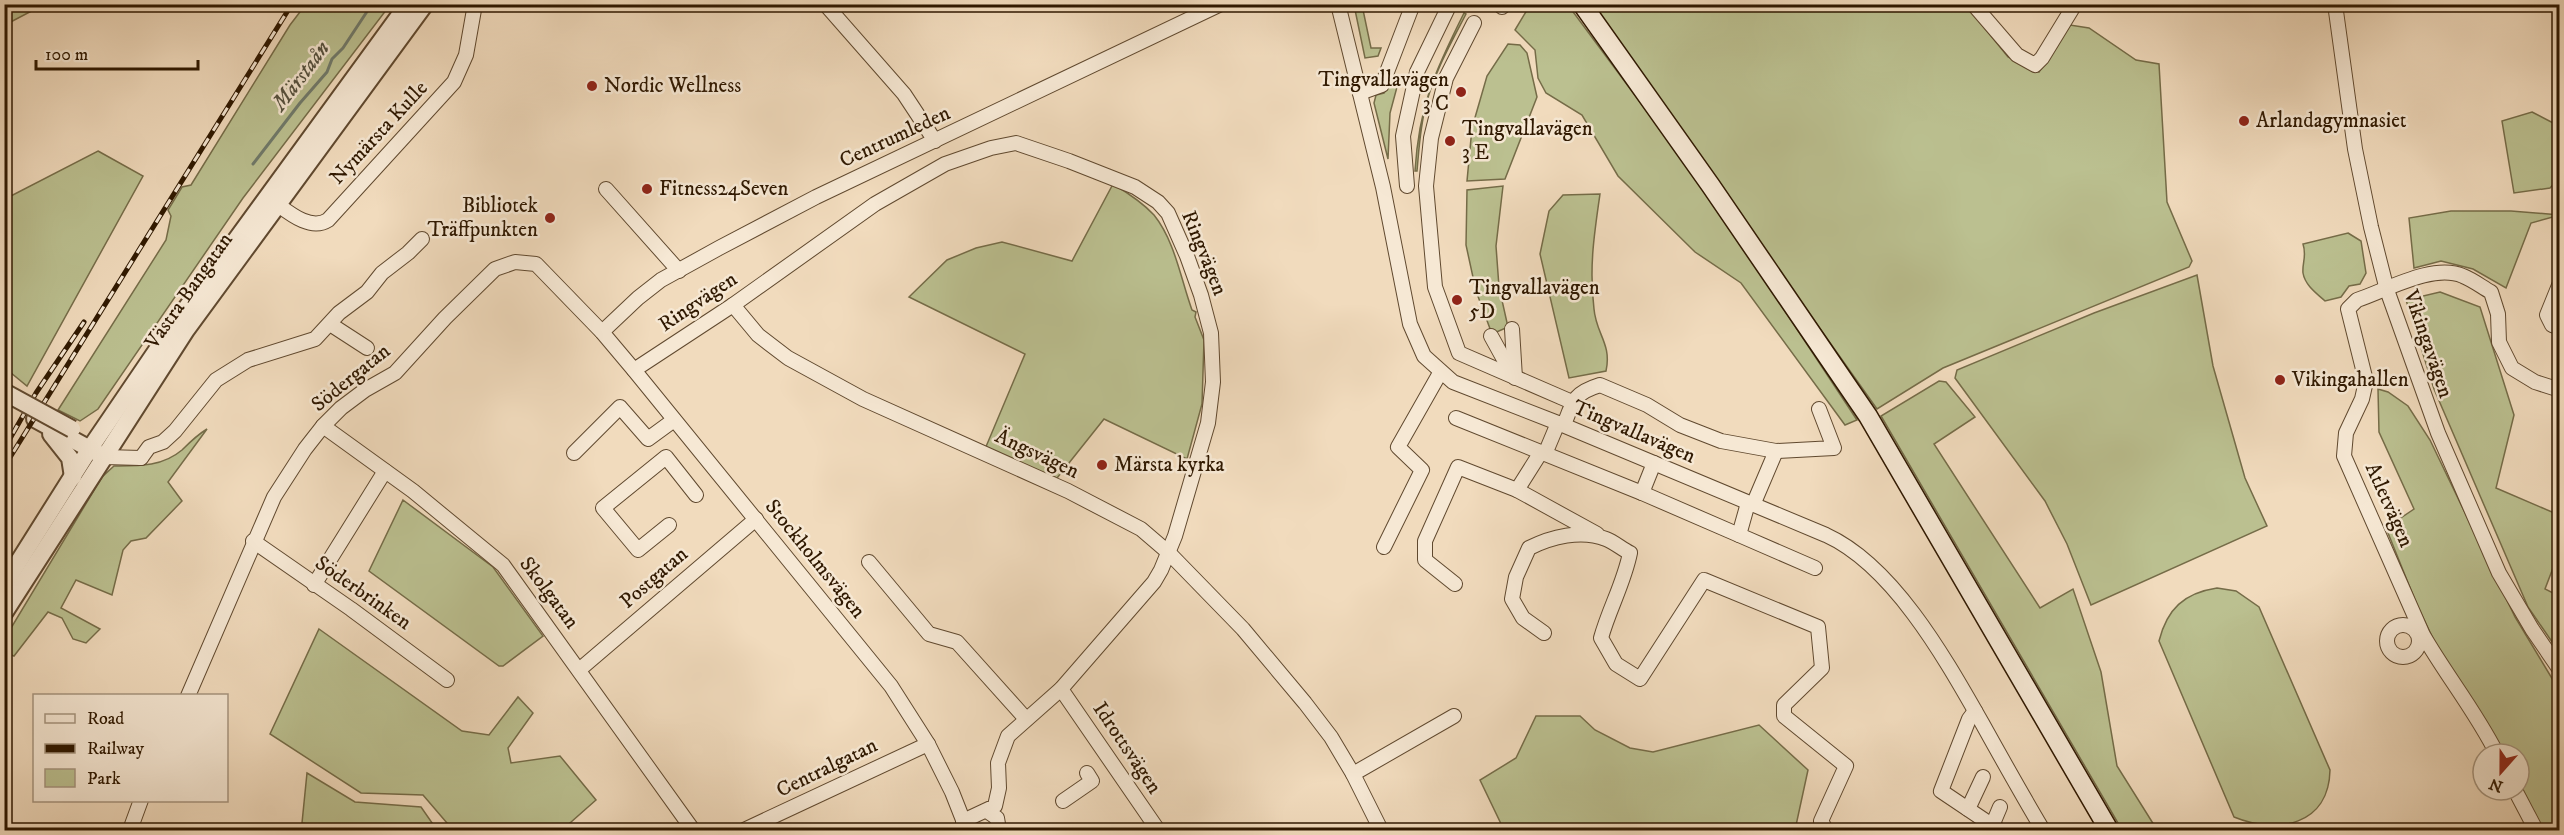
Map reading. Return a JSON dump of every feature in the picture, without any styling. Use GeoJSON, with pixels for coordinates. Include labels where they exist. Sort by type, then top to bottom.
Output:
{"type":"FeatureCollection","features":[{"type":"Feature","properties":{"kind":"main road"},"geometry":{"type":"LineString","coordinates":[[1582,4],[1711,186],[1868,416],[2109,831]]}},
{"type":"Feature","properties":{"kind":"street","name":"Västra Bangatan"},"geometry":{"type":"LineString","coordinates":[[4,613],[272,200],[408,4]]}},
{"type":"Feature","properties":{"kind":"street","name":"Västra Bangatan"},"geometry":{"type":"LineString","coordinates":[[4,585],[92,446],[174,325],[425,4]]}},
{"type":"Feature","properties":{"kind":"street","name":"Nymärsta Kulle"},"geometry":{"type":"LineString","coordinates":[[272,200],[312,224],[321,224],[328,220],[454,82],[466,55],[475,4]]}},
{"type":"Feature","properties":{"kind":"street"},"geometry":{"type":"LineString","coordinates":[[825,4],[904,94],[934,141]]}},
{"type":"Feature","properties":{"kind":"street","name":"Centrumleden"},"geometry":{"type":"LineString","coordinates":[[602,332],[638,298],[679,271],[816,197],[1221,4]]}},
{"type":"Feature","properties":{"kind":"street","name":"Tingvallavägen"},"geometry":{"type":"LineString","coordinates":[[1338,4],[1383,187],[1410,324],[1424,356],[1440,373],[1453,382],[1561,424],[1846,544],[1870,564],[1920,623],[1942,655],[2043,831]]}},
{"type":"Feature","properties":{"kind":"street"},"geometry":{"type":"LineString","coordinates":[[1360,93],[1382,85],[1413,4]]}},
{"type":"Feature","properties":{"kind":"street"},"geometry":{"type":"LineString","coordinates":[[1499,4],[1502,7],[1504,4]]}},
{"type":"Feature","properties":{"kind":"street"},"geometry":{"type":"LineString","coordinates":[[1973,4],[2003,42],[2029,63],[2035,65],[2042,58],[2075,4]]}},
{"type":"Feature","properties":{"kind":"street","name":"Vikingavägen"},"geometry":{"type":"LineString","coordinates":[[2335,4],[2355,148],[2387,290],[2438,433],[2499,573],[2559,670]]}},
{"type":"Feature","properties":{"kind":"street"},"geometry":{"type":"LineString","coordinates":[[1407,186],[1403,136],[1417,72],[1449,8]]}},
{"type":"Feature","properties":{"kind":"street"},"geometry":{"type":"LineString","coordinates":[[1474,23],[1446,78],[1431,138],[1426,186],[1435,287],[1459,353],[1572,402]]}},
{"type":"Feature","properties":{"kind":"street","name":"Ringvägen"},"geometry":{"type":"LineString","coordinates":[[634,370],[733,305],[875,204],[945,164],[991,148],[1016,143],[1135,187],[1158,202],[1168,213],[1201,295],[1211,333],[1213,382],[1208,423],[1169,553],[1154,582],[1061,689],[1008,736],[1002,747],[998,763],[998,799],[995,806],[987,812]]}},
{"type":"Feature","properties":{"kind":"street"},"geometry":{"type":"LineString","coordinates":[[1383,187],[1426,186]]}},
{"type":"Feature","properties":{"kind":"street"},"geometry":{"type":"LineString","coordinates":[[606,189],[679,271]]}},
{"type":"Feature","properties":{"kind":"street"},"geometry":{"type":"LineString","coordinates":[[5,396],[35,419],[68,438],[109,452],[141,458],[149,447],[163,442],[175,431],[206,390],[231,369],[248,360],[315,339],[367,291],[382,273],[422,239]]}},
{"type":"Feature","properties":{"kind":"street","name":"Södergatan"},"geometry":{"type":"LineString","coordinates":[[189,694],[253,541],[274,497],[305,449],[341,408],[365,390],[395,373],[445,318],[495,269],[515,262],[536,264],[602,332]]}},
{"type":"Feature","properties":{"kind":"street"},"geometry":{"type":"LineString","coordinates":[[2387,290],[2415,278],[2444,272],[2462,275],[2491,292],[2498,314],[2499,342],[2512,368],[2535,382],[2559,390]]}},
{"type":"Feature","properties":{"kind":"street"},"geometry":{"type":"LineString","coordinates":[[2559,283],[2547,315],[2552,325],[2559,328]]}},
{"type":"Feature","properties":{"kind":"street","name":"Atletvägen"},"geometry":{"type":"LineString","coordinates":[[2387,290],[2357,300],[2348,309],[2366,381],[2362,399],[2346,433],[2344,456],[2417,621],[2436,657],[2464,697],[2490,742]]}},
{"type":"Feature","properties":{"kind":"street","name":"Ängsvägen"},"geometry":{"type":"LineString","coordinates":[[733,305],[758,335],[788,358],[863,399],[1068,491],[1140,529],[1169,553],[1243,629],[1305,703],[1331,737],[1353,774],[1381,831]]}},
{"type":"Feature","properties":{"kind":"street"},"geometry":{"type":"LineString","coordinates":[[330,324],[367,348]]}},
{"type":"Feature","properties":{"kind":"street"},"geometry":{"type":"LineString","coordinates":[[1512,329],[1515,378]]}},
{"type":"Feature","properties":{"kind":"street","name":"Stockholmsvägen"},"geometry":{"type":"LineString","coordinates":[[602,332],[891,686],[928,744],[952,792],[965,826]]}},
{"type":"Feature","properties":{"kind":"street"},"geometry":{"type":"LineString","coordinates":[[1491,336],[1515,378]]}},
{"type":"Feature","properties":{"kind":"street"},"geometry":{"type":"LineString","coordinates":[[1384,547],[1422,470],[1398,447],[1440,373]]}},
{"type":"Feature","properties":{"kind":"street"},"geometry":{"type":"LineString","coordinates":[[1517,490],[1543,453],[1572,402],[1581,391],[1600,385],[1647,405],[1680,425],[1721,441],[1776,451],[1834,448],[1819,409]]}},
{"type":"Feature","properties":{"kind":"street"},"geometry":{"type":"LineString","coordinates":[[5,396],[68,438]]}},
{"type":"Feature","properties":{"kind":"street"},"geometry":{"type":"LineString","coordinates":[[574,453],[620,407],[648,439],[674,420]]}},
{"type":"Feature","properties":{"kind":"street"},"geometry":{"type":"LineString","coordinates":[[1456,418],[1642,493],[1815,568]]}},
{"type":"Feature","properties":{"kind":"street","name":"Skolgatan"},"geometry":{"type":"LineString","coordinates":[[323,426],[385,471],[503,565],[693,831]]}},
{"type":"Feature","properties":{"kind":"street"},"geometry":{"type":"LineString","coordinates":[[68,438],[73,477]]}},
{"type":"Feature","properties":{"kind":"street"},"geometry":{"type":"LineString","coordinates":[[1739,535],[1750,504],[1776,451]]}},
{"type":"Feature","properties":{"kind":"street"},"geometry":{"type":"LineString","coordinates":[[669,525],[638,550],[603,508],[666,457],[696,495]]}},
{"type":"Feature","properties":{"kind":"street"},"geometry":{"type":"LineString","coordinates":[[1642,493],[1654,463]]}},
{"type":"Feature","properties":{"kind":"street"},"geometry":{"type":"LineString","coordinates":[[1455,584],[1425,560],[1425,541],[1458,467],[1517,490],[1630,553],[1625,577],[1610,607],[1601,638],[1616,664],[1640,679],[1704,580],[1818,627],[1822,668],[1784,705],[1784,716],[1846,766],[1821,821],[1826,831]]}},
{"type":"Feature","properties":{"kind":"street"},"geometry":{"type":"LineString","coordinates":[[314,585],[385,471]]}},
{"type":"Feature","properties":{"kind":"street","name":"Postgatan"},"geometry":{"type":"LineString","coordinates":[[579,670],[756,519]]}},
{"type":"Feature","properties":{"kind":"street"},"geometry":{"type":"LineString","coordinates":[[1544,633],[1523,618],[1512,599],[1516,577],[1528,548],[1548,539],[1579,535],[1605,538]]}},
{"type":"Feature","properties":{"kind":"street","name":"Söderbrinken"},"geometry":{"type":"LineString","coordinates":[[253,541],[447,680]]}},
{"type":"Feature","properties":{"kind":"street"},"geometry":{"type":"LineString","coordinates":[[869,562],[929,634],[957,642],[1026,719]]}},
{"type":"Feature","properties":{"kind":"street"},"geometry":{"type":"LineString","coordinates":[[2417,621],[2397,626],[2389,633],[2387,644],[2396,656],[2436,657]]}},
{"type":"Feature","properties":{"kind":"street"},"geometry":{"type":"LineString","coordinates":[[2397,626],[2407,625],[2419,636],[2416,651],[2407,657]]}},
{"type":"Feature","properties":{"kind":"street","name":"Idrottsvägen"},"geometry":{"type":"LineString","coordinates":[[1061,689],[1158,831]]}},
{"type":"Feature","properties":{"kind":"street"},"geometry":{"type":"LineString","coordinates":[[1975,711],[1969,719],[1941,790],[1996,828],[2000,807]]}},
{"type":"Feature","properties":{"kind":"street"},"geometry":{"type":"LineString","coordinates":[[1353,774],[1454,716]]}},
{"type":"Feature","properties":{"kind":"street","name":"Centralgatan"},"geometry":{"type":"LineString","coordinates":[[744,831],[928,744]]}},
{"type":"Feature","properties":{"kind":"street"},"geometry":{"type":"LineString","coordinates":[[1063,801],[1092,781],[1087,773]]}},
{"type":"Feature","properties":{"kind":"street"},"geometry":{"type":"LineString","coordinates":[[1968,809],[1983,777]]}},
{"type":"Feature","properties":{"kind":"street"},"geometry":{"type":"LineString","coordinates":[[130,831],[141,802]]}},
{"type":"Feature","properties":{"kind":"street"},"geometry":{"type":"LineString","coordinates":[[2521,802],[2536,831]]}},
{"type":"Feature","properties":{"kind":"street"},"geometry":{"type":"LineString","coordinates":[[965,826],[987,812],[997,818],[999,831]]}},
{"type":"Feature","properties":{"kind":"green space"},"geometry":{"type":"Polygon","coordinates":[[[5,4],[43,4],[43,5],[5,25],[5,4]]]}},
{"type":"Feature","properties":{"kind":"green space"},"geometry":{"type":"Polygon","coordinates":[[[306,4],[390,5],[243,198],[98,409],[80,421],[58,410],[166,240],[171,216],[168,210],[182,187],[191,185],[290,25],[306,4]]]}},
{"type":"Feature","properties":{"kind":"green space"},"geometry":{"type":"Polygon","coordinates":[[[1354,5],[1362,5],[1371,48],[1381,48],[1378,56],[1365,58],[1354,5]]]}},
{"type":"Feature","properties":{"kind":"green space"},"geometry":{"type":"Polygon","coordinates":[[[1530,5],[1568,5],[1703,187],[1857,420],[1845,425],[1741,283],[1695,252],[1618,176],[1582,115],[1546,93],[1538,78],[1535,50],[1515,30],[1530,5]]]}},
{"type":"Feature","properties":{"kind":"green space"},"geometry":{"type":"Polygon","coordinates":[[[1590,5],[1966,5],[2008,57],[2039,72],[2070,25],[2089,28],[2136,60],[2159,64],[2167,202],[2192,261],[2189,267],[1943,368],[1877,409],[1590,5]]]}},
{"type":"Feature","properties":{"kind":"green space"},"geometry":{"type":"Polygon","coordinates":[[[1464,13],[1466,14],[1443,58],[1429,93],[1422,122],[1417,171],[1415,171],[1420,127],[1430,89],[1445,53],[1464,13]]]}},
{"type":"Feature","properties":{"kind":"green space"},"geometry":{"type":"Polygon","coordinates":[[[1508,44],[1520,45],[1527,53],[1537,97],[1505,179],[1467,181],[1472,128],[1487,76],[1508,44]]]}},
{"type":"Feature","properties":{"kind":"green space"},"geometry":{"type":"Polygon","coordinates":[[[1389,85],[1397,87],[1390,113],[1388,159],[1374,103],[1376,95],[1384,93],[1389,85]]]}},
{"type":"Feature","properties":{"kind":"green space"},"geometry":{"type":"Polygon","coordinates":[[[2532,112],[2559,126],[2559,178],[2550,188],[2514,193],[2502,121],[2532,112]]]}},
{"type":"Feature","properties":{"kind":"green space"},"geometry":{"type":"Polygon","coordinates":[[[98,151],[143,176],[27,386],[5,368],[5,199],[98,151]]]}},
{"type":"Feature","properties":{"kind":"green space"},"geometry":{"type":"Polygon","coordinates":[[[1113,184],[1135,198],[1154,215],[1172,249],[1204,340],[1202,404],[1187,459],[1104,419],[1057,478],[985,449],[1025,354],[909,297],[947,260],[976,248],[1002,242],[1072,261],[1113,184]]]}},
{"type":"Feature","properties":{"kind":"green space"},"geometry":{"type":"Polygon","coordinates":[[[1503,186],[1496,246],[1499,287],[1508,327],[1492,334],[1476,291],[1466,245],[1467,190],[1503,186]]]}},
{"type":"Feature","properties":{"kind":"green space"},"geometry":{"type":"Polygon","coordinates":[[[1600,194],[1594,238],[1592,280],[1595,318],[1607,353],[1606,371],[1569,378],[1540,254],[1549,211],[1563,195],[1600,194]]]}},
{"type":"Feature","properties":{"kind":"green space"},"geometry":{"type":"Polygon","coordinates":[[[2451,211],[2511,211],[2560,215],[2531,223],[2506,288],[2473,269],[2441,261],[2414,268],[2409,218],[2451,211]]]}},
{"type":"Feature","properties":{"kind":"green space"},"geometry":{"type":"Polygon","coordinates":[[[2348,233],[2361,241],[2366,273],[2360,284],[2349,286],[2341,297],[2325,301],[2311,288],[2304,277],[2303,244],[2348,233]]]}},
{"type":"Feature","properties":{"kind":"green space"},"geometry":{"type":"Polygon","coordinates":[[[2197,275],[2213,366],[2245,478],[2267,526],[2091,605],[2067,544],[2045,501],[1955,378],[1957,370],[2094,313],[2197,275]]]}},
{"type":"Feature","properties":{"kind":"green space"},"geometry":{"type":"Polygon","coordinates":[[[2440,292],[2480,307],[2514,415],[2496,488],[2559,515],[2553,568],[2545,589],[2559,596],[2559,652],[2528,607],[2434,389],[2406,300],[2440,292]]]}},
{"type":"Feature","properties":{"kind":"green space"},"geometry":{"type":"Polygon","coordinates":[[[1939,381],[1946,382],[1975,417],[1934,444],[2040,608],[2073,589],[2101,672],[2117,766],[2159,830],[2122,830],[1881,416],[1939,381]]]}},
{"type":"Feature","properties":{"kind":"green space"},"geometry":{"type":"Polygon","coordinates":[[[2378,389],[2388,392],[2408,406],[2430,440],[2515,617],[2559,690],[2559,830],[2540,830],[2526,802],[2531,802],[2531,742],[2493,742],[2438,649],[2417,605],[2386,528],[2414,509],[2379,432],[2378,389]]]}},
{"type":"Feature","properties":{"kind":"green space"},"geometry":{"type":"Polygon","coordinates":[[[207,429],[168,482],[182,501],[146,538],[131,541],[123,550],[112,595],[76,580],[61,608],[100,629],[86,643],[73,639],[62,618],[48,612],[14,656],[6,653],[5,655],[5,638],[102,477],[114,466],[150,464],[166,460],[207,429]]]}},
{"type":"Feature","properties":{"kind":"green space"},"geometry":{"type":"Polygon","coordinates":[[[403,500],[493,567],[543,636],[503,666],[499,666],[369,571],[403,500]]]}},
{"type":"Feature","properties":{"kind":"green space"},"geometry":{"type":"Polygon","coordinates":[[[2217,588],[2236,591],[2259,607],[2330,770],[2327,789],[2321,803],[2311,814],[2298,821],[2283,825],[2267,825],[2234,817],[2159,641],[2167,620],[2179,604],[2195,594],[2217,588]]]}},
{"type":"Feature","properties":{"kind":"green space"},"geometry":{"type":"Polygon","coordinates":[[[319,629],[462,731],[489,735],[518,697],[533,713],[508,748],[511,763],[560,756],[596,800],[562,830],[453,830],[423,795],[361,793],[270,734],[319,629]]]}},
{"type":"Feature","properties":{"kind":"green space"},"geometry":{"type":"Polygon","coordinates":[[[1536,716],[1580,716],[1595,730],[1630,748],[1653,752],[1759,725],[1808,770],[1795,830],[1504,830],[1480,780],[1516,758],[1536,716]]]}},
{"type":"Feature","properties":{"kind":"green space"},"geometry":{"type":"Polygon","coordinates":[[[307,773],[355,802],[421,807],[437,830],[342,830],[302,823],[307,773]]]}},
{"type":"Feature","properties":{"kind":"waterway","name":"Märstaån"},"geometry":{"type":"LineString","coordinates":[[253,164],[327,72],[332,59],[343,48],[372,4]]}},
{"type":"Feature","properties":{"kind":"railway"},"geometry":{"type":"LineString","coordinates":[[4,467],[292,4]]}},
{"type":"Feature","properties":{"kind":"railway"},"geometry":{"type":"LineString","coordinates":[[4,449],[36,393],[84,322]]}},
{"type":"Feature","properties":{"kind":"place","name":"Nordic Wellness"},"geometry":{"type":"Point","coordinates":[592,86]}},
{"type":"Feature","properties":{"kind":"place","name":"Tingvallavägen 3 C"},"geometry":{"type":"Point","coordinates":[1461,92]}},
{"type":"Feature","properties":{"kind":"place","name":"Arlandagymnasiet"},"geometry":{"type":"Point","coordinates":[2244,121]}},
{"type":"Feature","properties":{"kind":"place","name":"Tingvallavägen 3 E"},"geometry":{"type":"Point","coordinates":[1450,141]}},
{"type":"Feature","properties":{"kind":"place","name":"Fitness24Seven"},"geometry":{"type":"Point","coordinates":[647,189]}},
{"type":"Feature","properties":{"kind":"place","name":"Bibliotek Träffpunkten"},"geometry":{"type":"Point","coordinates":[550,218]}},
{"type":"Feature","properties":{"kind":"place","name":"Tingvallavägen 5D"},"geometry":{"type":"Point","coordinates":[1457,300]}},
{"type":"Feature","properties":{"kind":"place","name":"Vikingahallen"},"geometry":{"type":"Point","coordinates":[2280,380]}},
{"type":"Feature","properties":{"kind":"place","name":"Märsta kyrka"},"geometry":{"type":"Point","coordinates":[1102,465]}}]}
